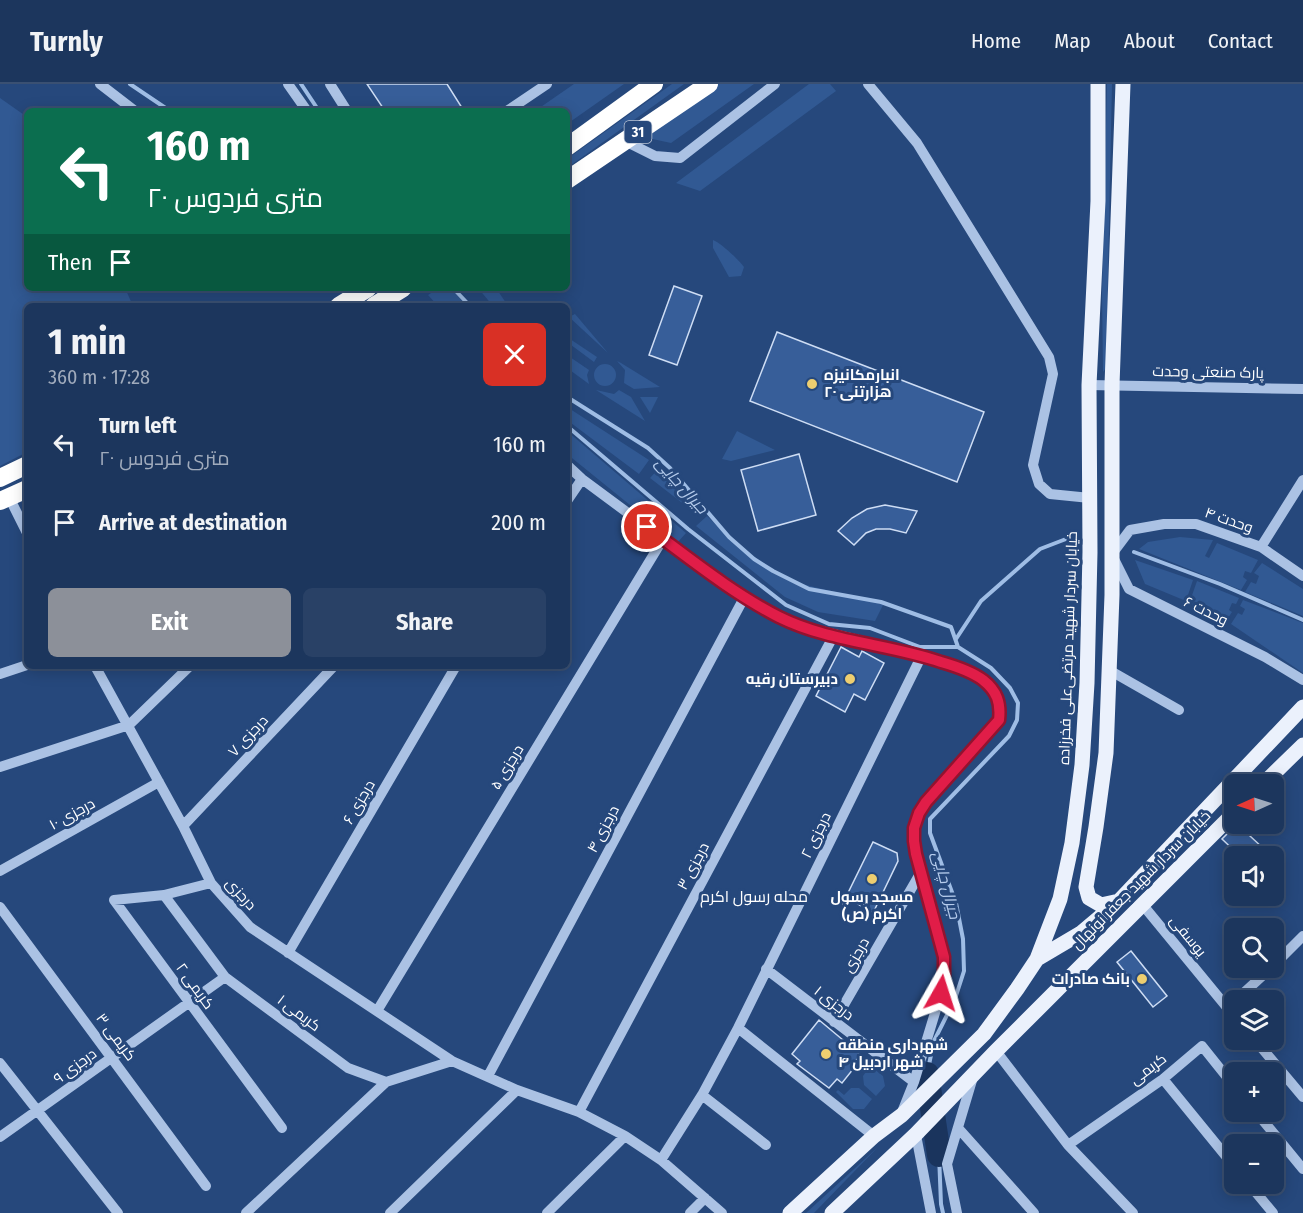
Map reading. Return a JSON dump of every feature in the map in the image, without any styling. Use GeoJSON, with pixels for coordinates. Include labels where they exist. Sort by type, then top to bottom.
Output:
{"type":"FeatureCollection","features":[{"type":"Feature","properties":{"kind":"highway","name":"31"},"geometry":{"type":"LineString","coordinates":[[570,145],[654,84]]}},
{"type":"Feature","properties":{"kind":"highway","name":"31"},"geometry":{"type":"LineString","coordinates":[[570,178],[709,84]]}},
{"type":"Feature","properties":{"kind":"highway"},"geometry":{"type":"LineString","coordinates":[[344,303],[362,291]]}},
{"type":"Feature","properties":{"kind":"highway"},"geometry":{"type":"LineString","coordinates":[[383,303],[399,291]]}},
{"type":"Feature","properties":{"kind":"highway"},"geometry":{"type":"LineString","coordinates":[[0,478],[24,466]]}},
{"type":"Feature","properties":{"kind":"highway"},"geometry":{"type":"LineString","coordinates":[[4,499],[24,490]]}},
{"type":"Feature","properties":{"kind":"main road","name":"خیابان سردار شهید مرتضی‌علی فخرزاده"},"geometry":{"type":"LineString","coordinates":[[790,1213],[874,1136],[901,1115],[984,1034],[1037,959],[1060,899],[1072,843],[1082,765],[1087,695],[1090,552],[1089,385],[1098,201],[1098,84]]}},
{"type":"Feature","properties":{"kind":"main road"},"geometry":{"type":"LineString","coordinates":[[1119,901],[1101,904],[1089,898],[1086,887],[1106,753],[1112,554],[1112,385],[1123,84]]}},
{"type":"Feature","properties":{"kind":"main road"},"geometry":{"type":"LineString","coordinates":[[1302,709],[1303,693]]}},
{"type":"Feature","properties":{"kind":"main road","name":"خیابان سردار شهید جعفر نونهال"},"geometry":{"type":"LineString","coordinates":[[1037,959],[1081,933],[1119,901],[1302,709]]}},
{"type":"Feature","properties":{"kind":"main road"},"geometry":{"type":"LineString","coordinates":[[1273,774],[1303,745]]}},
{"type":"Feature","properties":{"kind":"main road","name":"خیابان سردار شهید جعفر نونهال"},"geometry":{"type":"LineString","coordinates":[[996,1051],[1224,823]]}},
{"type":"Feature","properties":{"kind":"main road"},"geometry":{"type":"LineString","coordinates":[[832,1213],[916,1135],[996,1051]]}},
{"type":"Feature","properties":{"kind":"street"},"geometry":{"type":"LineString","coordinates":[[100,84],[131,108]]}},
{"type":"Feature","properties":{"kind":"street"},"geometry":{"type":"LineString","coordinates":[[288,84],[305,108]]}},
{"type":"Feature","properties":{"kind":"street"},"geometry":{"type":"LineString","coordinates":[[330,84],[345,108]]}},
{"type":"Feature","properties":{"kind":"street"},"geometry":{"type":"LineString","coordinates":[[511,108],[547,84]]}},
{"type":"Feature","properties":{"kind":"street"},"geometry":{"type":"LineString","coordinates":[[625,141],[654,156],[680,158],[775,84]]}},
{"type":"Feature","properties":{"kind":"street"},"geometry":{"type":"LineString","coordinates":[[868,84],[917,143],[1049,357],[1053,374],[1033,465],[1039,484],[1050,494],[1090,498]]}},
{"type":"Feature","properties":{"kind":"street","name":"پارک صنعتی وحدت"},"geometry":{"type":"LineString","coordinates":[[1089,385],[1303,389]]}},
{"type":"Feature","properties":{"kind":"street"},"geometry":{"type":"LineString","coordinates":[[570,468],[663,539],[781,618],[801,626],[922,655],[957,667],[983,680],[999,700],[1001,708],[999,720],[926,802],[914,828],[916,854],[944,957],[944,975],[941,993],[914,1082],[901,1115]]}},
{"type":"Feature","properties":{"kind":"street"},"geometry":{"type":"LineString","coordinates":[[570,497],[582,479]]}},
{"type":"Feature","properties":{"kind":"street"},"geometry":{"type":"LineString","coordinates":[[1261,547],[1303,480]]}},
{"type":"Feature","properties":{"kind":"street"},"geometry":{"type":"LineString","coordinates":[[4,499],[24,529]]}},
{"type":"Feature","properties":{"kind":"street","name":"وحدت ۴"},"geometry":{"type":"LineString","coordinates":[[1112,554],[1130,530],[1180,523],[1196,524],[1261,547],[1303,576]]}},
{"type":"Feature","properties":{"kind":"street","name":"درجزی ۵"},"geometry":{"type":"LineString","coordinates":[[377,1011],[663,539]]}},
{"type":"Feature","properties":{"kind":"street"},"geometry":{"type":"LineString","coordinates":[[1090,552],[1112,554]]}},
{"type":"Feature","properties":{"kind":"street","name":"وحدت ۶"},"geometry":{"type":"LineString","coordinates":[[1112,554],[1129,589],[1265,657],[1303,680]]}},
{"type":"Feature","properties":{"kind":"street","name":"درجزی ۴"},"geometry":{"type":"LineString","coordinates":[[488,1076],[745,596]]}},
{"type":"Feature","properties":{"kind":"street","name":"درجزی ۳"},"geometry":{"type":"LineString","coordinates":[[579,1112],[834,635]]}},
{"type":"Feature","properties":{"kind":"street","name":"درجزی ۲"},"geometry":{"type":"LineString","coordinates":[[661,1160],[702,1095],[738,1028],[922,655]]}},
{"type":"Feature","properties":{"kind":"street"},"geometry":{"type":"LineString","coordinates":[[0,674],[24,666]]}},
{"type":"Feature","properties":{"kind":"street","name":"درجزی"},"geometry":{"type":"LineString","coordinates":[[97,669],[183,826],[211,883],[250,927],[452,1061],[517,1090],[579,1112],[625,1137],[661,1160],[722,1213]]}},
{"type":"Feature","properties":{"kind":"street"},"geometry":{"type":"LineString","coordinates":[[0,767],[129,725],[187,669]]}},
{"type":"Feature","properties":{"kind":"street","name":"درجزی ۷"},"geometry":{"type":"LineString","coordinates":[[183,826],[331,669]]}},
{"type":"Feature","properties":{"kind":"street","name":"درجزی ۶"},"geometry":{"type":"LineString","coordinates":[[288,953],[454,669]]}},
{"type":"Feature","properties":{"kind":"street"},"geometry":{"type":"LineString","coordinates":[[1109,670],[1179,710]]}},
{"type":"Feature","properties":{"kind":"street","name":"درجزی ۱۰"},"geometry":{"type":"LineString","coordinates":[[0,871],[159,782]]}},
{"type":"Feature","properties":{"kind":"street","name":"درجزی"},"geometry":{"type":"LineString","coordinates":[[834,1022],[921,872]]}},
{"type":"Feature","properties":{"kind":"street"},"geometry":{"type":"LineString","coordinates":[[164,895],[211,883]]}},
{"type":"Feature","properties":{"kind":"street","name":"کریمی ۱"},"geometry":{"type":"LineString","coordinates":[[164,895],[225,977],[348,1068],[386,1082]]}},
{"type":"Feature","properties":{"kind":"street","name":"کریمی ۲"},"geometry":{"type":"LineString","coordinates":[[164,895],[114,900],[282,1128]]}},
{"type":"Feature","properties":{"kind":"street","name":"یوسفی"},"geometry":{"type":"LineString","coordinates":[[1142,904],[1224,997]]}},
{"type":"Feature","properties":{"kind":"street","name":"کریمی ۳"},"geometry":{"type":"LineString","coordinates":[[0,907],[206,1186]]}},
{"type":"Feature","properties":{"kind":"street"},"geometry":{"type":"LineString","coordinates":[[1284,954],[1303,936]]}},
{"type":"Feature","properties":{"kind":"street","name":"درجزی ۱"},"geometry":{"type":"LineString","coordinates":[[766,969],[914,1082]]}},
{"type":"Feature","properties":{"kind":"street","name":"درجزی ۹"},"geometry":{"type":"LineString","coordinates":[[0,1137],[225,977]]}},
{"type":"Feature","properties":{"kind":"street"},"geometry":{"type":"LineString","coordinates":[[1249,990],[1261,978]]}},
{"type":"Feature","properties":{"kind":"street"},"geometry":{"type":"LineString","coordinates":[[738,1028],[874,1136]]}},
{"type":"Feature","properties":{"kind":"street","name":"کریمی"},"geometry":{"type":"LineString","coordinates":[[1068,1145],[1163,1079],[1202,1046],[1224,1074]]}},
{"type":"Feature","properties":{"kind":"street"},"geometry":{"type":"LineString","coordinates":[[1263,1050],[1303,1097]]}},
{"type":"Feature","properties":{"kind":"street"},"geometry":{"type":"LineString","coordinates":[[996,1051],[1068,1145],[1133,1213]]}},
{"type":"Feature","properties":{"kind":"street"},"geometry":{"type":"LineString","coordinates":[[246,1213],[386,1082],[452,1061]]}},
{"type":"Feature","properties":{"kind":"street"},"geometry":{"type":"LineString","coordinates":[[0,1063],[118,1213]]}},
{"type":"Feature","properties":{"kind":"street"},"geometry":{"type":"LineString","coordinates":[[957,1213],[947,1164],[959,1129],[971,1078]]}},
{"type":"Feature","properties":{"kind":"street"},"geometry":{"type":"LineString","coordinates":[[1163,1079],[1224,1154]]}},
{"type":"Feature","properties":{"kind":"street"},"geometry":{"type":"LineString","coordinates":[[390,1213],[517,1090]]}},
{"type":"Feature","properties":{"kind":"street"},"geometry":{"type":"LineString","coordinates":[[702,1095],[766,1145]]}},
{"type":"Feature","properties":{"kind":"street"},"geometry":{"type":"LineString","coordinates":[[1264,1122],[1303,1169]]}},
{"type":"Feature","properties":{"kind":"street"},"geometry":{"type":"LineString","coordinates":[[959,1129],[1034,1213]]}},
{"type":"Feature","properties":{"kind":"street"},"geometry":{"type":"LineString","coordinates":[[916,1135],[931,1213]]}},
{"type":"Feature","properties":{"kind":"street"},"geometry":{"type":"LineString","coordinates":[[547,1213],[625,1137]]}},
{"type":"Feature","properties":{"kind":"street"},"geometry":{"type":"LineString","coordinates":[[1257,1194],[1273,1213]]}},
{"type":"Feature","properties":{"kind":"street"},"geometry":{"type":"LineString","coordinates":[[690,1213],[705,1198]]}},
{"type":"Feature","properties":{"kind":"shaded area"},"geometry":{"type":"Polygon","coordinates":[[[574,84],[624,84],[570,122],[570,108],[539,108],[574,84]]]}},
{"type":"Feature","properties":{"kind":"shaded area"},"geometry":{"type":"Polygon","coordinates":[[[672,84],[684,84],[570,166],[570,157],[672,84]]]}},
{"type":"Feature","properties":{"kind":"shaded area"},"geometry":{"type":"Polygon","coordinates":[[[710,84],[754,84],[671,143],[634,135],[710,84]]]}},
{"type":"Feature","properties":{"kind":"shaded area"},"geometry":{"type":"Polygon","coordinates":[[[809,84],[830,84],[836,91],[700,191],[676,183],[809,84]]]}},
{"type":"Feature","properties":{"kind":"shaded area"},"geometry":{"type":"Polygon","coordinates":[[[1107,84],[1112,84],[1106,368],[1103,372],[1102,294],[1107,84]]]}},
{"type":"Feature","properties":{"kind":"shaded area"},"geometry":{"type":"Polygon","coordinates":[[[0,98],[24,115],[24,291],[126,291],[132,303],[24,303],[24,454],[0,466],[0,98]]]}},
{"type":"Feature","properties":{"kind":"shaded area"},"geometry":{"type":"Polygon","coordinates":[[[713,240],[721,244],[744,267],[741,276],[729,277],[713,248],[713,240]]]}},
{"type":"Feature","properties":{"kind":"shaded area"},"geometry":{"type":"Polygon","coordinates":[[[434,291],[454,291],[464,303],[435,303],[428,295],[434,291]]]}},
{"type":"Feature","properties":{"kind":"shaded area"},"geometry":{"type":"Polygon","coordinates":[[[480,291],[498,291],[506,303],[490,303],[480,291]]]}},
{"type":"Feature","properties":{"kind":"shaded area"},"geometry":{"type":"Polygon","coordinates":[[[575,314],[608,353],[570,318],[575,314]]]}},
{"type":"Feature","properties":{"kind":"shaded area"},"geometry":{"type":"Polygon","coordinates":[[[570,339],[597,357],[594,362],[570,344],[570,339]]]}},
{"type":"Feature","properties":{"kind":"shaded area"},"geometry":{"type":"Polygon","coordinates":[[[570,357],[589,370],[587,375],[589,384],[570,370],[570,357]]]}},
{"type":"Feature","properties":{"kind":"shaded area"},"geometry":{"type":"Polygon","coordinates":[[[617,361],[660,387],[634,389],[624,383],[625,370],[617,361]]]}},
{"type":"Feature","properties":{"kind":"shaded area"},"geometry":{"type":"Polygon","coordinates":[[[601,364],[609,364],[616,371],[616,379],[609,386],[601,386],[594,379],[594,371],[601,364]]]}},
{"type":"Feature","properties":{"kind":"shaded area"},"geometry":{"type":"Polygon","coordinates":[[[596,390],[614,394],[619,390],[631,397],[645,421],[596,390]]]}},
{"type":"Feature","properties":{"kind":"shaded area"},"geometry":{"type":"Polygon","coordinates":[[[640,397],[658,397],[650,413],[640,397]]]}},
{"type":"Feature","properties":{"kind":"shaded area"},"geometry":{"type":"Polygon","coordinates":[[[570,409],[649,460],[639,474],[570,422],[570,409]]]}},
{"type":"Feature","properties":{"kind":"shaded area"},"geometry":{"type":"Polygon","coordinates":[[[737,431],[775,450],[731,461],[722,459],[737,431]]]}},
{"type":"Feature","properties":{"kind":"shaded area"},"geometry":{"type":"Polygon","coordinates":[[[570,434],[686,533],[677,543],[570,456],[570,434]]]}},
{"type":"Feature","properties":{"kind":"shaded area"},"geometry":{"type":"Polygon","coordinates":[[[660,467],[699,516],[650,478],[660,467]]]}},
{"type":"Feature","properties":{"kind":"shaded area"},"geometry":{"type":"Polygon","coordinates":[[[707,516],[745,552],[778,575],[801,584],[883,605],[875,621],[818,612],[785,597],[696,526],[707,516]]]}},
{"type":"Feature","properties":{"kind":"shaded area"},"geometry":{"type":"Polygon","coordinates":[[[1180,537],[1213,540],[1205,556],[1209,558],[1217,543],[1258,560],[1251,573],[1245,571],[1243,577],[1247,580],[1241,590],[1139,549],[1148,542],[1180,537]]]}},
{"type":"Feature","properties":{"kind":"shaded area"},"geometry":{"type":"Polygon","coordinates":[[[1135,560],[1193,580],[1186,601],[1145,584],[1135,560]]]}},
{"type":"Feature","properties":{"kind":"shaded area"},"geometry":{"type":"Polygon","coordinates":[[[1262,563],[1303,589],[1303,616],[1245,592],[1251,582],[1256,584],[1259,576],[1254,573],[1262,563]]]}},
{"type":"Feature","properties":{"kind":"shaded area"},"geometry":{"type":"Polygon","coordinates":[[[1197,581],[1239,598],[1236,604],[1232,603],[1229,610],[1232,612],[1226,621],[1189,604],[1197,581]]]}},
{"type":"Feature","properties":{"kind":"shaded area"},"geometry":{"type":"Polygon","coordinates":[[[1243,600],[1303,623],[1303,673],[1231,624],[1238,613],[1242,615],[1245,609],[1240,606],[1243,600]]]}},
{"type":"Feature","properties":{"kind":"shaded area"},"geometry":{"type":"Polygon","coordinates":[[[864,1061],[883,1076],[885,1086],[876,1096],[864,1085],[863,1076],[868,1069],[862,1064],[864,1061]]]}},
{"type":"Feature","properties":{"kind":"shaded area"},"geometry":{"type":"Polygon","coordinates":[[[851,1088],[859,1088],[872,1099],[864,1109],[853,1109],[836,1092],[838,1090],[844,1095],[851,1088]]]}},
{"type":"Feature","properties":{"kind":"shaded area"},"geometry":{"type":"Polygon","coordinates":[[[878,1147],[814,1213],[806,1213],[878,1147]]]}},
{"type":"Feature","properties":{"kind":"building"},"geometry":{"type":"Polygon","coordinates":[[[367,84],[447,84],[462,108],[383,108],[367,84]]]}},
{"type":"Feature","properties":{"kind":"building"},"geometry":{"type":"Polygon","coordinates":[[[674,286],[702,296],[677,365],[649,355],[674,286]]]}},
{"type":"Feature","properties":{"kind":"building"},"geometry":{"type":"Polygon","coordinates":[[[777,332],[984,412],[957,482],[750,401],[777,332]]]}},
{"type":"Feature","properties":{"kind":"building"},"geometry":{"type":"Polygon","coordinates":[[[799,454],[816,515],[758,531],[741,470],[799,454]]]}},
{"type":"Feature","properties":{"kind":"building"},"geometry":{"type":"Polygon","coordinates":[[[885,505],[917,511],[906,533],[890,529],[876,529],[866,533],[854,545],[838,531],[852,518],[867,509],[885,505]]]}},
{"type":"Feature","properties":{"kind":"building","name":"دبیرستان رقیه"},"geometry":{"type":"Polygon","coordinates":[[[841,647],[859,657],[862,651],[884,663],[865,700],[854,694],[845,712],[816,696],[841,647]]]}},
{"type":"Feature","properties":{"kind":"building"},"geometry":{"type":"Polygon","coordinates":[[[1227,834],[1248,834],[1261,846],[1229,846],[1222,839],[1227,834]]]}},
{"type":"Feature","properties":{"kind":"building","name":"مسجد رسول اکرم (ص)"},"geometry":{"type":"Polygon","coordinates":[[[873,842],[897,853],[898,861],[873,913],[846,897],[873,842]]]}},
{"type":"Feature","properties":{"kind":"building","name":"بانک صادرات"},"geometry":{"type":"Polygon","coordinates":[[[1131,951],[1167,996],[1153,1007],[1117,962],[1131,951]]]}},
{"type":"Feature","properties":{"kind":"building","name":"شهرداری منطقه ۴ شهر اردبیل"},"geometry":{"type":"Polygon","coordinates":[[[819,1020],[861,1055],[851,1066],[854,1068],[842,1083],[837,1079],[829,1088],[797,1064],[800,1061],[792,1054],[819,1020]]]}},
{"type":"Feature","properties":{"kind":"waterway","name":"جیرال چایی"},"geometry":{"type":"LineString","coordinates":[[130,84],[166,108]]}},
{"type":"Feature","properties":{"kind":"waterway","name":"جیرال چایی"},"geometry":{"type":"LineString","coordinates":[[301,84],[317,108]]}},
{"type":"Feature","properties":{"kind":"waterway","name":"جیرال چایی"},"geometry":{"type":"LineString","coordinates":[[456,291],[467,303]]}},
{"type":"Feature","properties":{"kind":"waterway","name":"جیرال چایی"},"geometry":{"type":"LineString","coordinates":[[570,399],[648,448],[670,468],[729,537],[754,559],[809,589],[881,602],[951,627],[958,647],[991,668],[1010,688],[1018,703],[1017,720],[1009,736],[930,819],[930,833],[956,903],[963,939],[964,971],[955,999],[934,1041],[927,1074]]}},
{"type":"Feature","properties":{"kind":"waterway","name":"جیرال چایی"},"geometry":{"type":"LineString","coordinates":[[570,429],[688,529],[786,605],[829,624],[870,628],[920,647],[958,647]]}},
{"type":"Feature","properties":{"kind":"waterway","name":"جیرال چایی"},"geometry":{"type":"LineString","coordinates":[[956,639],[981,601],[1040,549],[1066,539]]}},
{"type":"Feature","properties":{"kind":"waterway","name":"جیرال چایی"},"geometry":{"type":"LineString","coordinates":[[1134,552],[1220,584],[1303,620]]}},
{"type":"Feature","properties":{"kind":"waterway","name":"جیرال چایی"},"geometry":{"type":"LineString","coordinates":[[927,1074],[939,1155]]}},
{"type":"Feature","properties":{"kind":"waterway","name":"جیرال چایی"},"geometry":{"type":"LineString","coordinates":[[939,1155],[943,1213]]}},
{"type":"Feature","properties":{"kind":"place","name":"انبارمکانیزه ۲۰ هزارتنی"},"geometry":{"type":"Point","coordinates":[812,384]}},
{"type":"Feature","properties":{"kind":"place","name":"دبیرستان رقیه"},"geometry":{"type":"Point","coordinates":[850,679]}},
{"type":"Feature","properties":{"kind":"place","name":"مسجد رسول اکرم (ص)"},"geometry":{"type":"Point","coordinates":[872,879]}},
{"type":"Feature","properties":{"kind":"place","name":"بانک صادرات"},"geometry":{"type":"Point","coordinates":[1142,979]}},
{"type":"Feature","properties":{"kind":"place","name":"شهرداری منطقه ۴ شهر اردبیل"},"geometry":{"type":"Point","coordinates":[826,1054]}},
{"type":"Feature","properties":{"kind":"district","name":"محله رسول اکرم"},"geometry":{"type":"Point","coordinates":[754,896]}},
{"type":"Feature","properties":{"kind":"route"},"geometry":{"type":"LineString","coordinates":[[647,527],[731,587],[781,618],[801,626],[922,655],[957,667],[983,680],[995,692],[1001,708],[999,720],[926,802],[914,828],[916,854],[944,957],[941,993]]}}]}
